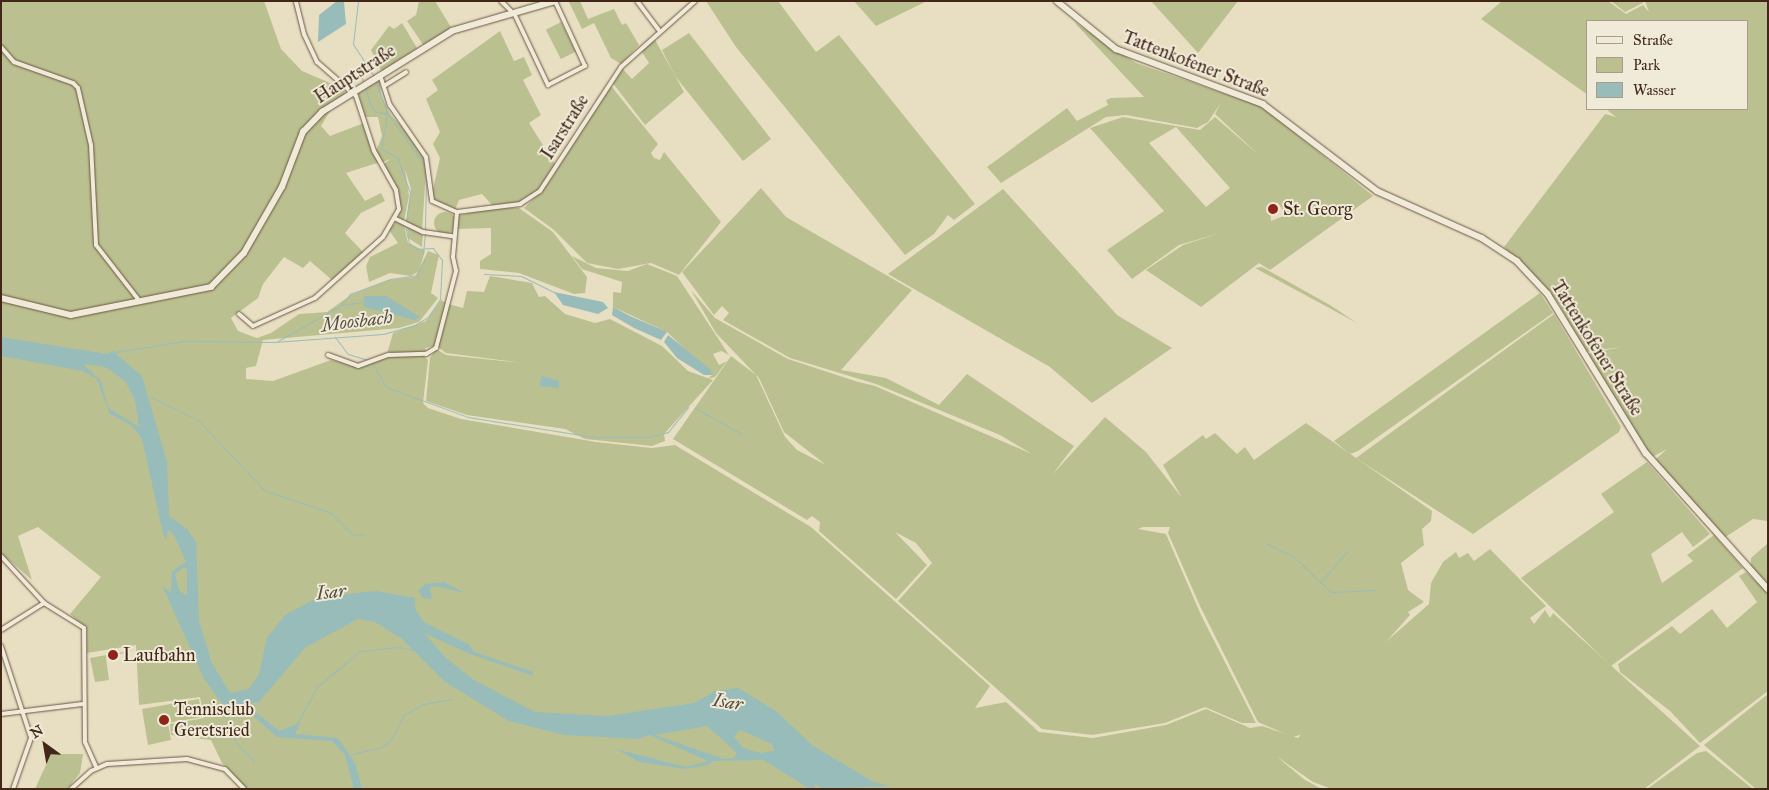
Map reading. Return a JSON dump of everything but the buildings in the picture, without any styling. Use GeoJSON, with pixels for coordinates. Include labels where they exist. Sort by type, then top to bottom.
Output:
{"type":"FeatureCollection","features":[{"type":"Feature","properties":{"kind":"main road","name":"Hauptstraße"},"geometry":{"type":"LineString","coordinates":[[1,298],[71,314],[138,299],[196,293],[224,276],[273,206],[303,132],[322,112],[452,31],[555,1]]}},
{"type":"Feature","properties":{"kind":"main road","name":"Tattenkofener Straße"},"geometry":{"type":"LineString","coordinates":[[1057,1],[1116,49],[1263,104],[1377,191],[1482,238],[1517,261],[1548,294],[1646,453],[1768,589]]}},
{"type":"Feature","properties":{"kind":"street"},"geometry":{"type":"LineString","coordinates":[[239,314],[253,326],[315,298],[382,237],[396,218],[396,190],[374,151],[353,91],[317,62],[304,34],[296,1]]}},
{"type":"Feature","properties":{"kind":"street"},"geometry":{"type":"LineString","coordinates":[[501,1],[513,12],[548,86],[585,66],[555,1]]}},
{"type":"Feature","properties":{"kind":"street"},"geometry":{"type":"LineString","coordinates":[[637,1],[660,30]]}},
{"type":"Feature","properties":{"kind":"street","name":"Isarstraße"},"geometry":{"type":"LineString","coordinates":[[457,212],[520,204],[540,191],[620,67],[695,1]]}},
{"type":"Feature","properties":{"kind":"street"},"geometry":{"type":"LineString","coordinates":[[460,33],[513,12]]}},
{"type":"Feature","properties":{"kind":"street"},"geometry":{"type":"LineString","coordinates":[[1,47],[14,62],[73,83],[78,88],[91,145],[96,245],[138,299]]}},
{"type":"Feature","properties":{"kind":"street"},"geometry":{"type":"LineString","coordinates":[[384,86],[406,72]]}},
{"type":"Feature","properties":{"kind":"street"},"geometry":{"type":"LineString","coordinates":[[328,354],[351,365],[371,362],[389,355],[426,354],[436,348],[456,271],[453,236],[457,212],[432,201],[426,157],[390,105],[380,75]]}},
{"type":"Feature","properties":{"kind":"street"},"geometry":{"type":"LineString","coordinates":[[396,218],[425,232],[453,236]]}},
{"type":"Feature","properties":{"kind":"street"},"geometry":{"type":"LineString","coordinates":[[1,556],[44,602],[84,628],[82,704],[85,742],[96,768]]}},
{"type":"Feature","properties":{"kind":"street"},"geometry":{"type":"LineString","coordinates":[[1,630],[44,602]]}},
{"type":"Feature","properties":{"kind":"street"},"geometry":{"type":"LineString","coordinates":[[1,646],[26,718],[30,750],[13,789]]}},
{"type":"Feature","properties":{"kind":"street"},"geometry":{"type":"LineString","coordinates":[[1,714],[82,704]]}},
{"type":"Feature","properties":{"kind":"street"},"geometry":{"type":"LineString","coordinates":[[26,718],[37,711]]}},
{"type":"Feature","properties":{"kind":"street"},"geometry":{"type":"LineString","coordinates":[[72,789],[96,768],[126,760],[198,760],[225,769],[244,789]]}},
{"type":"Feature","properties":{"kind":"green space"},"geometry":{"type":"Polygon","coordinates":[[[1,1],[264,1],[281,49],[302,71],[344,89],[345,94],[327,106],[330,111],[321,126],[330,136],[364,123],[380,162],[346,173],[365,201],[381,193],[385,201],[361,213],[345,233],[363,252],[332,280],[310,261],[303,268],[284,257],[263,284],[258,298],[231,318],[238,331],[257,338],[271,333],[299,314],[327,312],[351,295],[388,280],[415,277],[428,251],[439,255],[431,293],[438,298],[419,322],[399,328],[263,340],[256,366],[246,368],[246,379],[273,381],[331,360],[362,367],[388,356],[423,355],[428,360],[423,403],[428,408],[461,419],[596,442],[652,448],[675,445],[811,527],[990,686],[975,708],[1006,702],[1039,732],[1093,738],[1166,725],[1206,709],[1250,728],[1262,726],[1298,738],[1380,647],[1429,604],[1431,583],[1443,562],[1456,552],[1459,558],[1468,553],[1474,561],[1490,549],[1546,606],[1530,618],[1534,624],[1545,610],[1550,618],[1553,613],[1700,746],[1644,789],[1332,789],[1313,782],[1276,756],[1305,780],[1322,789],[247,789],[222,763],[211,740],[171,735],[170,724],[204,718],[200,697],[139,705],[136,645],[87,653],[87,629],[70,614],[101,577],[38,527],[18,536],[32,580],[1,553],[1,1]]]}},
{"type":"Feature","properties":{"kind":"green space"},"geometry":{"type":"Polygon","coordinates":[[[419,1],[435,1],[452,29],[424,46],[407,21],[416,15],[419,1]]]}},
{"type":"Feature","properties":{"kind":"green space"},"geometry":{"type":"Polygon","coordinates":[[[580,1],[588,19],[614,9],[622,25],[626,23],[639,45],[621,64],[611,58],[594,23],[582,29],[569,2],[580,1]]]}},
{"type":"Feature","properties":{"kind":"green space"},"geometry":{"type":"Polygon","coordinates":[[[706,1],[778,1],[816,52],[839,35],[975,204],[954,220],[948,215],[934,234],[905,255],[736,47],[706,1]]]}},
{"type":"Feature","properties":{"kind":"green space"},"geometry":{"type":"Polygon","coordinates":[[[854,1],[927,1],[876,26],[854,1]]]}},
{"type":"Feature","properties":{"kind":"green space"},"geometry":{"type":"Polygon","coordinates":[[[1151,1],[1238,1],[1198,53],[1151,1]]]}},
{"type":"Feature","properties":{"kind":"green space"},"geometry":{"type":"Polygon","coordinates":[[[1502,1],[1608,1],[1626,14],[1643,5],[1649,12],[1645,1],[1768,1],[1768,521],[1753,519],[1724,538],[1655,460],[1667,449],[1652,457],[1633,432],[1587,354],[1621,347],[1585,352],[1559,304],[1504,247],[1605,114],[1616,117],[1607,110],[1749,110],[1749,20],[1586,20],[1586,94],[1481,19],[1502,1]]]}},
{"type":"Feature","properties":{"kind":"green space"},"geometry":{"type":"Polygon","coordinates":[[[1611,1],[1642,1],[1643,3],[1625,12],[1611,1]]]}},
{"type":"Feature","properties":{"kind":"green space"},"geometry":{"type":"Polygon","coordinates":[[[561,22],[576,51],[561,59],[546,30],[561,22]]]}},
{"type":"Feature","properties":{"kind":"green space"},"geometry":{"type":"Polygon","coordinates":[[[1074,22],[1136,63],[1263,107],[1373,196],[1270,270],[1259,263],[1201,307],[1146,270],[1183,245],[1220,233],[1179,245],[1132,279],[1107,250],[1164,211],[1090,128],[1123,117],[1200,130],[1215,117],[1260,156],[1215,114],[1220,104],[1208,122],[1197,128],[1126,115],[1106,117],[1001,183],[987,167],[1067,108],[1077,121],[1108,105],[1106,100],[1111,98],[1144,97],[1074,22]],[[1176,127],[1149,143],[1206,207],[1230,188],[1176,127]],[[1270,203],[1271,221],[1286,215],[1278,203],[1270,203]]]}},
{"type":"Feature","properties":{"kind":"green space"},"geometry":{"type":"Polygon","coordinates":[[[402,23],[417,48],[382,72],[371,50],[389,26],[394,29],[402,23]]]}},
{"type":"Feature","properties":{"kind":"green space"},"geometry":{"type":"Polygon","coordinates":[[[500,31],[514,61],[524,57],[532,75],[523,80],[541,115],[529,123],[555,164],[539,190],[522,202],[492,205],[482,194],[459,200],[455,210],[441,207],[432,194],[440,158],[433,144],[440,132],[426,99],[438,90],[432,80],[500,31]]]}},
{"type":"Feature","properties":{"kind":"green space"},"geometry":{"type":"Polygon","coordinates":[[[689,33],[771,139],[743,161],[675,76],[662,50],[689,33]]]}},
{"type":"Feature","properties":{"kind":"green space"},"geometry":{"type":"Polygon","coordinates":[[[654,38],[684,92],[645,125],[612,82],[621,67],[632,79],[649,63],[640,49],[654,38]]]}},
{"type":"Feature","properties":{"kind":"green space"},"geometry":{"type":"Polygon","coordinates":[[[380,80],[381,96],[391,115],[416,143],[429,169],[426,170],[422,231],[406,222],[411,189],[405,169],[409,196],[404,221],[399,218],[397,188],[384,164],[390,159],[383,162],[376,151],[382,136],[378,117],[365,117],[358,93],[380,80]]]}},
{"type":"Feature","properties":{"kind":"green space"},"geometry":{"type":"Polygon","coordinates":[[[611,86],[658,144],[651,153],[654,158],[660,160],[664,152],[721,222],[679,275],[651,263],[618,269],[587,263],[554,230],[524,208],[547,185],[611,86]]]}},
{"type":"Feature","properties":{"kind":"green space"},"geometry":{"type":"Polygon","coordinates":[[[761,188],[786,217],[912,290],[841,370],[886,378],[939,405],[967,374],[1074,446],[1052,475],[1105,417],[1146,452],[1182,498],[1163,465],[1203,435],[1206,439],[1215,433],[1237,454],[1245,447],[1254,460],[1306,423],[1432,511],[1431,521],[1422,529],[1424,545],[1401,563],[1408,590],[1424,602],[1408,612],[1410,615],[1304,734],[1292,737],[1258,722],[1200,606],[1168,533],[1170,527],[1143,527],[1138,529],[1166,534],[1201,615],[1256,723],[1242,723],[1205,707],[1165,723],[1092,735],[1042,729],[898,601],[932,563],[916,543],[895,532],[927,565],[896,599],[819,531],[820,522],[812,516],[807,520],[673,439],[731,356],[756,375],[785,437],[797,450],[826,465],[784,432],[759,378],[716,333],[691,290],[715,318],[788,359],[875,386],[1032,454],[1000,435],[876,384],[790,358],[723,320],[729,313],[722,306],[714,315],[682,272],[761,188]]]}},
{"type":"Feature","properties":{"kind":"green space"},"geometry":{"type":"Polygon","coordinates":[[[1003,189],[1117,315],[1172,348],[1092,403],[1050,367],[888,274],[1003,189]]]}},
{"type":"Feature","properties":{"kind":"green space"},"geometry":{"type":"Polygon","coordinates":[[[492,207],[519,208],[553,232],[587,277],[585,293],[574,294],[519,273],[480,269],[480,261],[491,254],[491,228],[456,229],[458,216],[492,207]]]}},
{"type":"Feature","properties":{"kind":"green space"},"geometry":{"type":"Polygon","coordinates":[[[445,212],[453,215],[456,223],[453,231],[445,234],[437,231],[434,223],[437,215],[445,212]]]}},
{"type":"Feature","properties":{"kind":"green space"},"geometry":{"type":"Polygon","coordinates":[[[397,221],[404,225],[408,243],[425,251],[419,271],[411,276],[390,273],[369,282],[366,266],[370,257],[398,243],[389,230],[397,221]]]}},
{"type":"Feature","properties":{"kind":"green space"},"geometry":{"type":"Polygon","coordinates":[[[407,225],[423,234],[422,247],[408,238],[407,225]]]}},
{"type":"Feature","properties":{"kind":"green space"},"geometry":{"type":"Polygon","coordinates":[[[572,256],[596,268],[628,271],[647,264],[677,276],[729,355],[721,351],[713,354],[719,365],[727,361],[715,377],[708,379],[712,375],[667,332],[613,307],[613,292],[621,293],[622,282],[582,269],[572,256]]]}},
{"type":"Feature","properties":{"kind":"green space"},"geometry":{"type":"Polygon","coordinates":[[[1262,267],[1330,305],[1357,323],[1255,268],[1262,267]]]}},
{"type":"Feature","properties":{"kind":"green space"},"geometry":{"type":"Polygon","coordinates":[[[490,276],[532,283],[539,297],[545,296],[565,314],[595,323],[610,319],[662,346],[688,371],[713,380],[664,434],[665,441],[652,446],[585,439],[565,429],[467,415],[426,401],[430,358],[436,349],[446,355],[523,363],[446,353],[438,347],[448,304],[463,308],[467,291],[484,292],[490,276]]]}},
{"type":"Feature","properties":{"kind":"green space"},"geometry":{"type":"Polygon","coordinates":[[[1540,293],[1553,313],[1358,451],[1350,454],[1334,441],[1540,293]]]}},
{"type":"Feature","properties":{"kind":"green space"},"geometry":{"type":"Polygon","coordinates":[[[441,300],[446,303],[437,345],[425,348],[426,353],[387,354],[393,333],[426,321],[441,300]]]}},
{"type":"Feature","properties":{"kind":"green space"},"geometry":{"type":"Polygon","coordinates":[[[1554,314],[1621,427],[1619,432],[1473,534],[1356,458],[1554,314]]]}},
{"type":"Feature","properties":{"kind":"green space"},"geometry":{"type":"Polygon","coordinates":[[[1647,462],[1710,534],[1693,547],[1682,532],[1651,554],[1662,583],[1693,561],[1687,555],[1714,535],[1743,568],[1611,666],[1521,578],[1614,512],[1601,494],[1647,462]]]}},
{"type":"Feature","properties":{"kind":"green space"},"geometry":{"type":"Polygon","coordinates":[[[1768,543],[1768,585],[1751,566],[1751,558],[1768,543]]]}},
{"type":"Feature","properties":{"kind":"green space"},"geometry":{"type":"Polygon","coordinates":[[[1746,572],[1768,593],[1768,691],[1700,743],[1670,711],[1620,672],[1618,664],[1672,626],[1680,634],[1712,609],[1727,628],[1757,602],[1739,576],[1746,572]]]}},
{"type":"Feature","properties":{"kind":"green space"},"geometry":{"type":"Polygon","coordinates":[[[134,650],[106,658],[109,680],[95,682],[90,658],[134,650]]]}},
{"type":"Feature","properties":{"kind":"green space"},"geometry":{"type":"Polygon","coordinates":[[[1768,694],[1768,789],[1756,789],[1704,745],[1768,694]]]}},
{"type":"Feature","properties":{"kind":"green space","name":"Tennisclub Geretsried"},"geometry":{"type":"Polygon","coordinates":[[[199,699],[202,717],[168,723],[171,740],[148,745],[142,709],[199,699]]]}},
{"type":"Feature","properties":{"kind":"green space"},"geometry":{"type":"Polygon","coordinates":[[[1706,751],[1753,789],[1647,789],[1697,753],[1706,751]]]}},
{"type":"Feature","properties":{"kind":"green space"},"geometry":{"type":"Polygon","coordinates":[[[51,754],[83,754],[80,773],[67,789],[35,789],[51,754]]]}},
{"type":"Feature","properties":{"kind":"water"},"geometry":{"type":"Polygon","coordinates":[[[337,1],[344,2],[346,24],[318,42],[319,15],[337,1]]]}},
{"type":"Feature","properties":{"kind":"water"},"geometry":{"type":"Polygon","coordinates":[[[554,292],[603,302],[608,308],[598,314],[563,305],[554,292]]]}},
{"type":"Feature","properties":{"kind":"water"},"geometry":{"type":"Polygon","coordinates":[[[364,296],[386,296],[420,317],[415,320],[364,307],[364,296]]]}},
{"type":"Feature","properties":{"kind":"water"},"geometry":{"type":"Polygon","coordinates":[[[613,307],[667,332],[661,340],[634,328],[612,315],[613,307]]]}},
{"type":"Feature","properties":{"kind":"water"},"geometry":{"type":"Polygon","coordinates":[[[668,335],[710,369],[712,375],[704,375],[677,358],[664,342],[668,335]]]}},
{"type":"Feature","properties":{"kind":"water","name":"Isar"},"geometry":{"type":"Polygon","coordinates":[[[1,337],[107,354],[113,351],[142,376],[167,462],[169,516],[187,529],[196,542],[199,621],[212,663],[230,693],[249,689],[259,674],[267,638],[285,615],[319,597],[376,591],[415,598],[415,609],[424,622],[470,645],[474,652],[531,671],[534,676],[470,654],[424,633],[446,658],[474,680],[535,712],[608,716],[694,703],[715,691],[738,688],[776,711],[813,746],[874,782],[890,786],[823,789],[814,783],[816,789],[810,789],[763,760],[713,761],[708,765],[685,769],[639,762],[616,749],[686,767],[708,761],[650,735],[638,739],[564,735],[509,721],[445,682],[402,639],[375,622],[358,619],[306,647],[259,702],[238,706],[255,712],[280,731],[300,723],[295,734],[338,738],[355,763],[362,789],[354,789],[345,755],[332,741],[277,737],[250,713],[223,705],[204,679],[162,585],[171,593],[172,571],[186,562],[174,535],[168,530],[166,540],[163,533],[142,439],[132,426],[109,413],[97,379],[83,371],[1,356],[1,337]],[[83,364],[101,381],[108,408],[139,427],[135,400],[125,381],[105,367],[83,364]],[[184,567],[175,574],[179,590],[187,596],[187,569],[184,567]],[[707,726],[655,735],[724,759],[734,758],[737,753],[707,726]],[[740,730],[734,736],[743,748],[760,753],[774,751],[772,744],[740,730]]]}},
{"type":"Feature","properties":{"kind":"water"},"geometry":{"type":"Polygon","coordinates":[[[542,376],[559,381],[559,388],[539,386],[542,376]]]}},
{"type":"Feature","properties":{"kind":"water"},"geometry":{"type":"Polygon","coordinates":[[[444,582],[465,593],[435,586],[430,588],[432,599],[423,598],[418,591],[425,584],[444,582]]]}},
{"type":"Feature","properties":{"kind":"waterway","name":"Moosbach"},"geometry":{"type":"LineString","coordinates":[[358,1],[353,44],[373,75]]}},
{"type":"Feature","properties":{"kind":"waterway"},"geometry":{"type":"LineString","coordinates":[[359,70],[363,81]]}},
{"type":"Feature","properties":{"kind":"waterway","name":"Moosbach"},"geometry":{"type":"LineString","coordinates":[[376,82],[387,113],[381,149],[397,157],[410,193],[406,221]]}},
{"type":"Feature","properties":{"kind":"waterway"},"geometry":{"type":"LineString","coordinates":[[365,87],[370,104],[376,112],[387,113],[426,167]]}},
{"type":"Feature","properties":{"kind":"waterway"},"geometry":{"type":"LineString","coordinates":[[425,230],[426,171]]}},
{"type":"Feature","properties":{"kind":"waterway","name":"Moosbach"},"geometry":{"type":"LineString","coordinates":[[116,352],[184,341],[274,342],[383,334],[415,325],[428,317],[440,299],[442,260],[433,248],[417,249],[409,243],[405,225]]}},
{"type":"Feature","properties":{"kind":"waterway"},"geometry":{"type":"LineString","coordinates":[[423,253],[425,234]]}},
{"type":"Feature","properties":{"kind":"waterway","name":"Moosbach"},"geometry":{"type":"LineString","coordinates":[[278,341],[340,306],[350,294],[390,279],[417,275],[425,259]]}},
{"type":"Feature","properties":{"kind":"waterway"},"geometry":{"type":"LineString","coordinates":[[484,274],[521,276],[554,292]]}},
{"type":"Feature","properties":{"kind":"waterway"},"geometry":{"type":"LineString","coordinates":[[341,305],[363,302]]}},
{"type":"Feature","properties":{"kind":"waterway"},"geometry":{"type":"LineString","coordinates":[[335,337],[348,354],[371,361],[386,387],[468,417],[593,437],[648,437],[668,432],[688,407]]}},
{"type":"Feature","properties":{"kind":"waterway"},"geometry":{"type":"LineString","coordinates":[[151,397],[198,420],[264,490],[331,513],[353,535],[364,534]]}},
{"type":"Feature","properties":{"kind":"waterway"},"geometry":{"type":"LineString","coordinates":[[695,408],[742,434]]}},
{"type":"Feature","properties":{"kind":"waterway"},"geometry":{"type":"LineString","coordinates":[[1265,543],[1293,556],[1331,592],[1377,590]]}},
{"type":"Feature","properties":{"kind":"waterway"},"geometry":{"type":"LineString","coordinates":[[1320,583],[1347,551]]}},
{"type":"Feature","properties":{"kind":"waterway"},"geometry":{"type":"LineString","coordinates":[[295,727],[317,687],[360,651],[399,647],[414,650]]}},
{"type":"Feature","properties":{"kind":"waterway"},"geometry":{"type":"LineString","coordinates":[[352,754],[382,747],[391,740],[404,715],[423,704],[452,699]]}},
{"type":"Feature","properties":{"kind":"waterway"},"geometry":{"type":"LineString","coordinates":[[223,705],[236,742],[254,762]]}},
{"type":"Feature","properties":{"kind":"place","name":"St. Georg"},"geometry":{"type":"Point","coordinates":[1273,209]}},
{"type":"Feature","properties":{"kind":"place","name":"Laufbahn"},"geometry":{"type":"Point","coordinates":[113,655]}},
{"type":"Feature","properties":{"kind":"place","name":"Tennisclub Geretsried"},"geometry":{"type":"Point","coordinates":[164,720]}}]}
